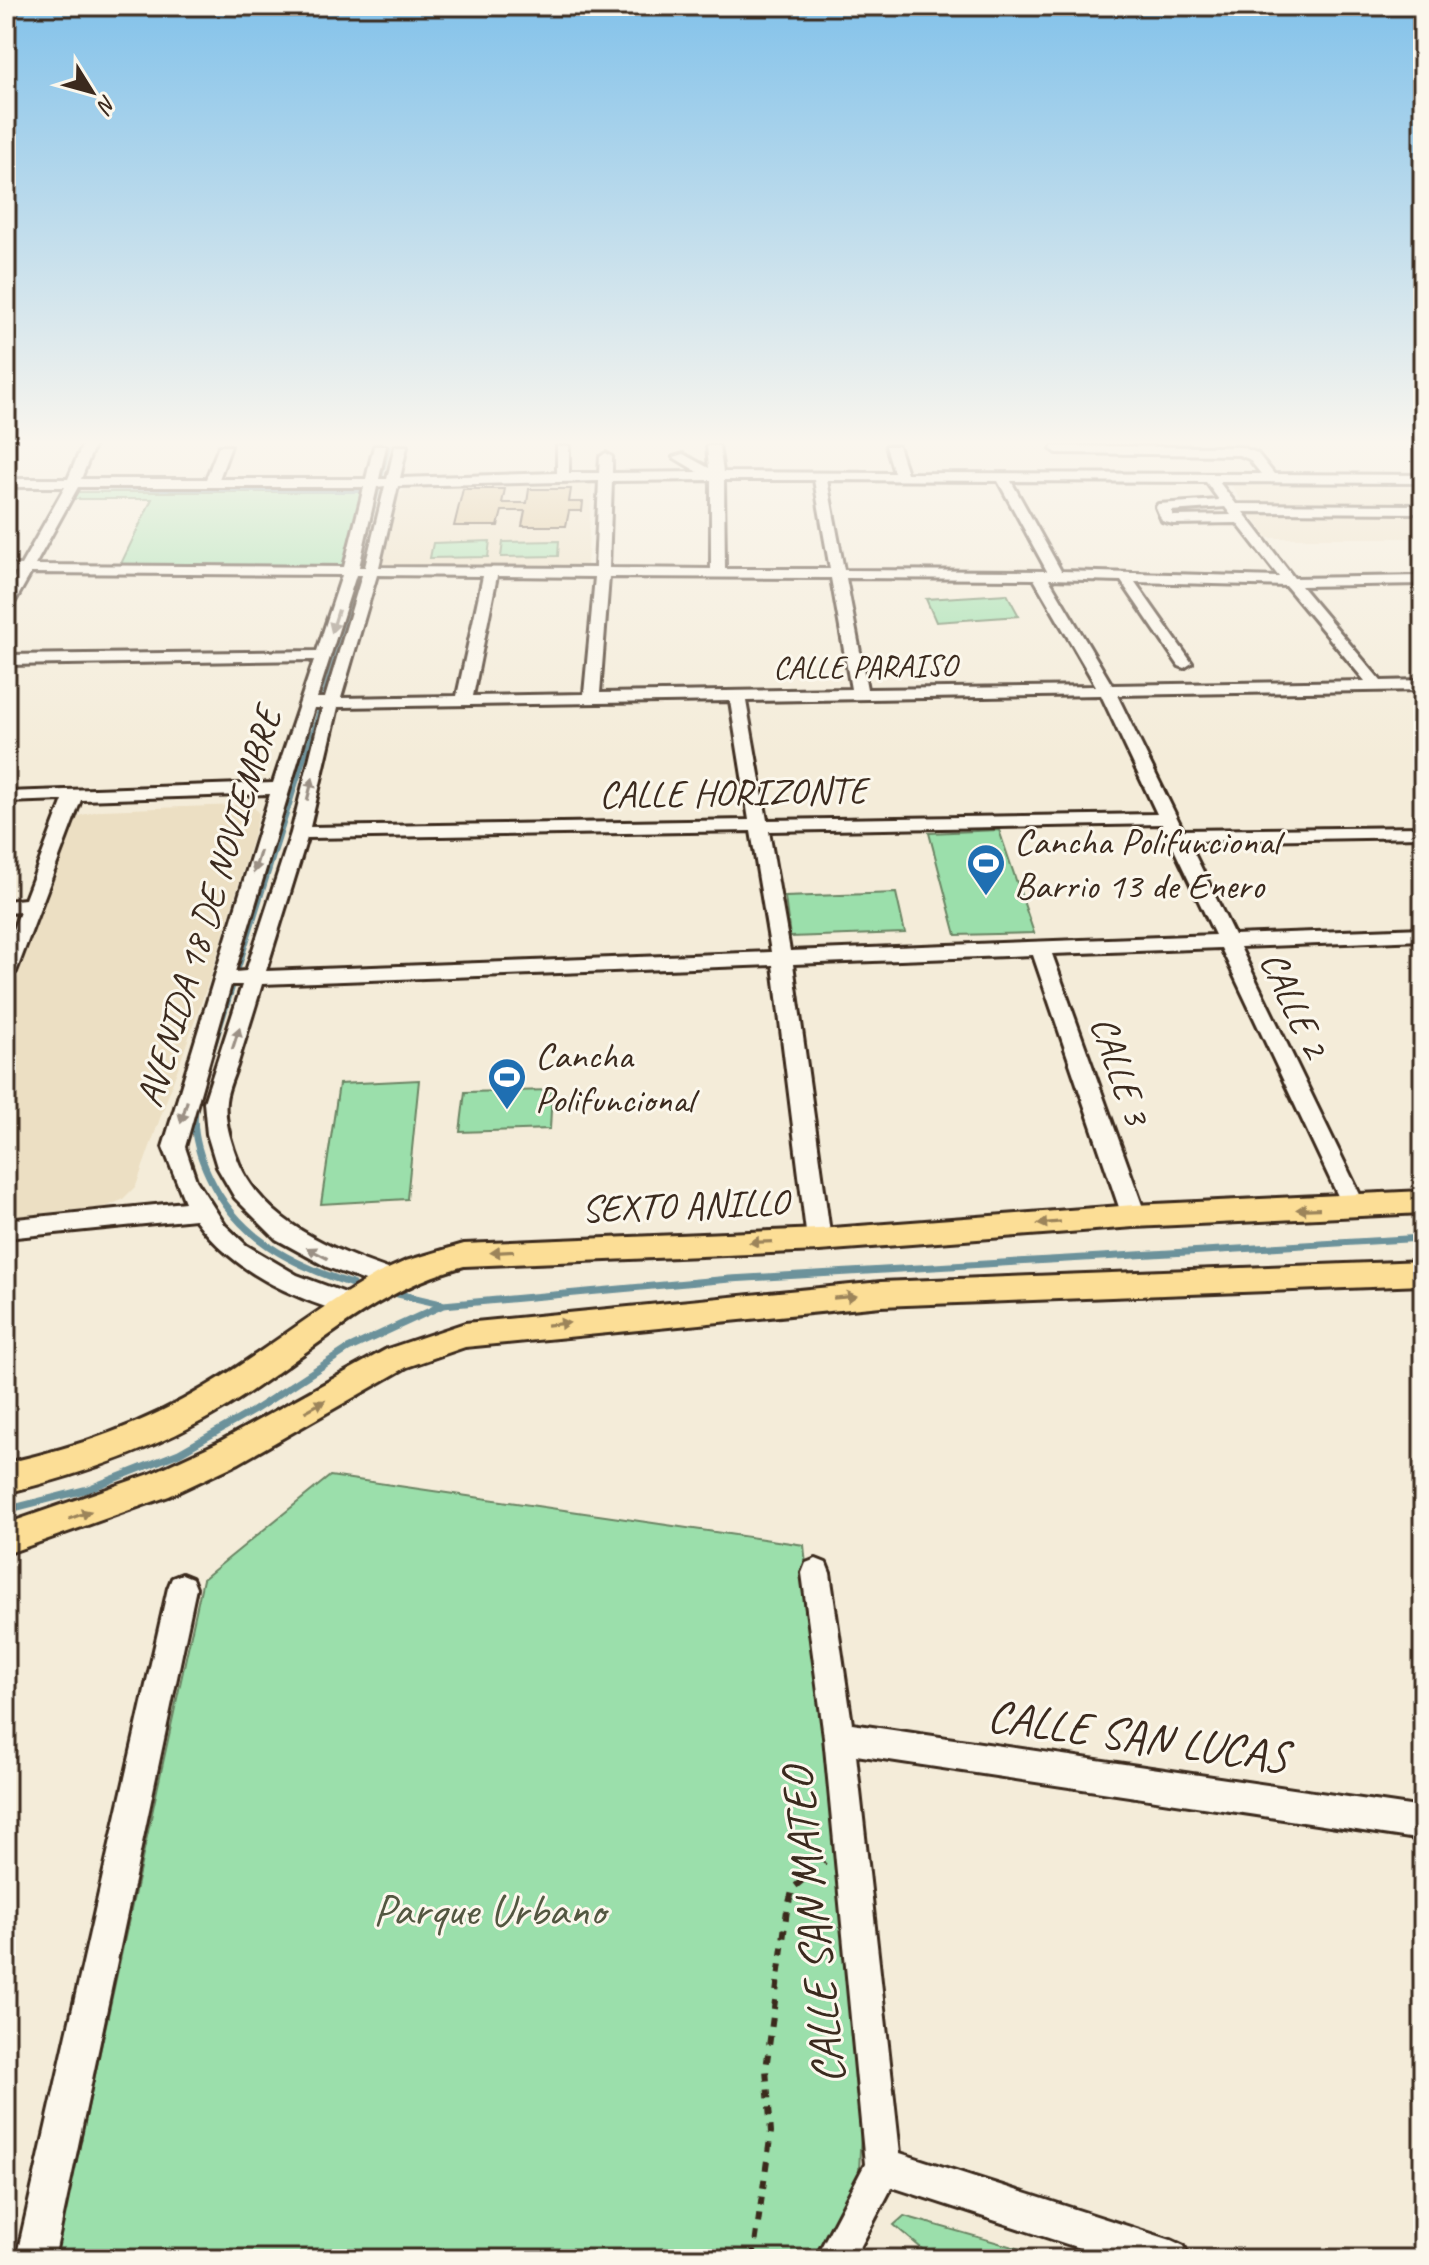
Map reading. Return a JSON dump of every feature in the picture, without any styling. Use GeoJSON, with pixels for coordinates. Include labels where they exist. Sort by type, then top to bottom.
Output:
{"type":"FeatureCollection","features":[{"type":"Feature","properties":{"kind":"main road","name":"SEXTO ANILLO"},"geometry":{"type":"LineString","coordinates":[[6,1478],[111,1450],[162,1428],[247,1378],[390,1280],[426,1265],[464,1255],[819,1240],[1134,1216],[1354,1207],[1420,1209]]}},
{"type":"Feature","properties":{"kind":"main road"},"geometry":{"type":"LineString","coordinates":[[6,1539],[158,1486],[241,1446],[397,1358],[465,1335],[881,1294],[1423,1273]]}},
{"type":"Feature","properties":{"kind":"street"},"geometry":{"type":"LineString","coordinates":[[6,605],[36,552]]}},
{"type":"Feature","properties":{"kind":"street","name":"AVENIDA 18 DE NOVIEMBRE"},"geometry":{"type":"LineString","coordinates":[[365,552],[319,703],[282,788],[239,978],[215,1102],[219,1140],[233,1177],[258,1211],[293,1241],[338,1264],[390,1280]]}},
{"type":"Feature","properties":{"kind":"street"},"geometry":{"type":"LineString","coordinates":[[592,698],[603,552]]}},
{"type":"Feature","properties":{"kind":"street"},"geometry":{"type":"LineString","coordinates":[[716,552],[718,573]]}},
{"type":"Feature","properties":{"kind":"street"},"geometry":{"type":"LineString","coordinates":[[834,552],[860,694]]}},
{"type":"Feature","properties":{"kind":"street","name":"CALLE 2"},"geometry":{"type":"LineString","coordinates":[[1037,552],[1178,836],[1354,1207]]}},
{"type":"Feature","properties":{"kind":"street"},"geometry":{"type":"LineString","coordinates":[[1266,552],[1377,686]]}},
{"type":"Feature","properties":{"kind":"street"},"geometry":{"type":"LineString","coordinates":[[6,569],[1048,575],[1290,582],[1423,580]]}},
{"type":"Feature","properties":{"kind":"street","name":"AVENIDA 18 DE NOVIEMBRE"},"geometry":{"type":"LineString","coordinates":[[350,1305],[301,1290],[259,1268],[224,1241],[198,1210],[182,1179],[174,1147],[239,978],[300,833],[325,655],[361,569]]}},
{"type":"Feature","properties":{"kind":"street"},"geometry":{"type":"LineString","coordinates":[[464,701],[491,571]]}},
{"type":"Feature","properties":{"kind":"street"},"geometry":{"type":"LineString","coordinates":[[1125,577],[1184,663]]}},
{"type":"Feature","properties":{"kind":"street"},"geometry":{"type":"LineString","coordinates":[[6,660],[325,655]]}},
{"type":"Feature","properties":{"kind":"street","name":"CALLE PARAISO"},"geometry":{"type":"LineString","coordinates":[[319,703],[1423,685]]}},
{"type":"Feature","properties":{"kind":"street"},"geometry":{"type":"LineString","coordinates":[[737,696],[782,959],[819,1240]]}},
{"type":"Feature","properties":{"kind":"street"},"geometry":{"type":"LineString","coordinates":[[6,797],[282,788]]}},
{"type":"Feature","properties":{"kind":"street"},"geometry":{"type":"LineString","coordinates":[[6,972],[74,795]]}},
{"type":"Feature","properties":{"kind":"street","name":"CALLE HORIZONTE"},"geometry":{"type":"LineString","coordinates":[[300,833],[1168,819]]}},
{"type":"Feature","properties":{"kind":"street"},"geometry":{"type":"LineString","coordinates":[[1178,836],[1423,832]]}},
{"type":"Feature","properties":{"kind":"street"},"geometry":{"type":"LineString","coordinates":[[6,907],[33,904]]}},
{"type":"Feature","properties":{"kind":"street"},"geometry":{"type":"LineString","coordinates":[[239,978],[1423,934]]}},
{"type":"Feature","properties":{"kind":"street","name":"CALLE 3"},"geometry":{"type":"LineString","coordinates":[[1040,948],[1134,1216]]}},
{"type":"Feature","properties":{"kind":"street"},"geometry":{"type":"LineString","coordinates":[[6,1229],[198,1210]]}},
{"type":"Feature","properties":{"kind":"street","name":"CALLE SAN MATEO"},"geometry":{"type":"LineString","coordinates":[[816,1573],[839,1737],[883,2166]]}},
{"type":"Feature","properties":{"kind":"street"},"geometry":{"type":"LineString","coordinates":[[35,2259],[182,1588]]}},
{"type":"Feature","properties":{"kind":"street","name":"CALLE SAN LUCAS"},"geometry":{"type":"LineString","coordinates":[[839,1737],[1423,1824]]}},
{"type":"Feature","properties":{"kind":"street"},"geometry":{"type":"LineString","coordinates":[[834,2259],[883,2166],[1171,2259]]}},
{"type":"Feature","properties":{"kind":"path"},"geometry":{"type":"LineString","coordinates":[[753,2259],[771,2132],[766,2069],[790,1898],[793,1888],[850,1844]]}},
{"type":"Feature","properties":{"kind":"shaded area"},"geometry":{"type":"Polygon","coordinates":[[[384,552],[588,552],[587,569],[385,568],[381,565],[384,552]]]}},
{"type":"Feature","properties":{"kind":"shaded area"},"geometry":{"type":"Polygon","coordinates":[[[253,806],[259,814],[210,978],[136,1186],[122,1200],[105,1207],[6,1217],[6,1009],[74,821],[78,816],[102,810],[253,806]]]}},
{"type":"Feature","properties":{"kind":"green space"},"geometry":{"type":"Polygon","coordinates":[[[127,552],[357,552],[355,566],[119,568],[127,552]]]}},
{"type":"Feature","properties":{"kind":"green space"},"geometry":{"type":"Polygon","coordinates":[[[431,552],[489,552],[488,557],[430,558],[431,552]]]}},
{"type":"Feature","properties":{"kind":"green space"},"geometry":{"type":"Polygon","coordinates":[[[502,552],[558,552],[558,556],[501,557],[502,552]]]}},
{"type":"Feature","properties":{"kind":"green space"},"geometry":{"type":"Polygon","coordinates":[[[1007,594],[1019,616],[936,622],[926,599],[1007,594]]]}},
{"type":"Feature","properties":{"kind":"green space"},"geometry":{"type":"Polygon","coordinates":[[[999,830],[1034,933],[956,935],[929,833],[999,830]]]}},
{"type":"Feature","properties":{"kind":"green space"},"geometry":{"type":"Polygon","coordinates":[[[896,893],[905,933],[790,937],[785,897],[896,893]]]}},
{"type":"Feature","properties":{"kind":"green space"},"geometry":{"type":"Polygon","coordinates":[[[419,1080],[407,1199],[321,1204],[339,1084],[419,1080]]]}},
{"type":"Feature","properties":{"kind":"green space","name":"Cancha Polifuncional"},"geometry":{"type":"Polygon","coordinates":[[[552,1090],[550,1129],[460,1132],[465,1092],[552,1090]]]}},
{"type":"Feature","properties":{"kind":"green space","name":"Parque Urbano"},"geometry":{"type":"Polygon","coordinates":[[[330,1476],[804,1545],[861,2129],[858,2193],[819,2259],[55,2259],[203,1579],[330,1476]]]}},
{"type":"Feature","properties":{"kind":"green space"},"geometry":{"type":"Polygon","coordinates":[[[904,2216],[1055,2259],[934,2259],[894,2225],[904,2216]]]}},
{"type":"Feature","properties":{"kind":"waterway"},"geometry":{"type":"LineString","coordinates":[[312,734],[362,552]]}},
{"type":"Feature","properties":{"kind":"waterway"},"geometry":{"type":"LineString","coordinates":[[205,1076],[312,732]]}},
{"type":"Feature","properties":{"kind":"waterway"},"geometry":{"type":"LineString","coordinates":[[195,1112],[196,1106]]}},
{"type":"Feature","properties":{"kind":"waterway"},"geometry":{"type":"LineString","coordinates":[[195,1110],[195,1135],[202,1160],[234,1216],[250,1232],[287,1257],[352,1284]]}},
{"type":"Feature","properties":{"kind":"waterway"},"geometry":{"type":"LineString","coordinates":[[6,1510],[88,1489],[179,1453],[253,1411],[348,1349],[443,1305],[730,1279],[1423,1238]]}},
{"type":"Feature","properties":{"kind":"waterway"},"geometry":{"type":"LineString","coordinates":[[398,1294],[441,1304]]}},
{"type":"Feature","properties":{"kind":"place","name":"Cancha Polifuncional Barrio 13 de Enero"},"geometry":{"type":"Point","coordinates":[986,897]}},
{"type":"Feature","properties":{"kind":"place","name":"Cancha Polifuncional"},"geometry":{"type":"Point","coordinates":[507,1111]}}]}
